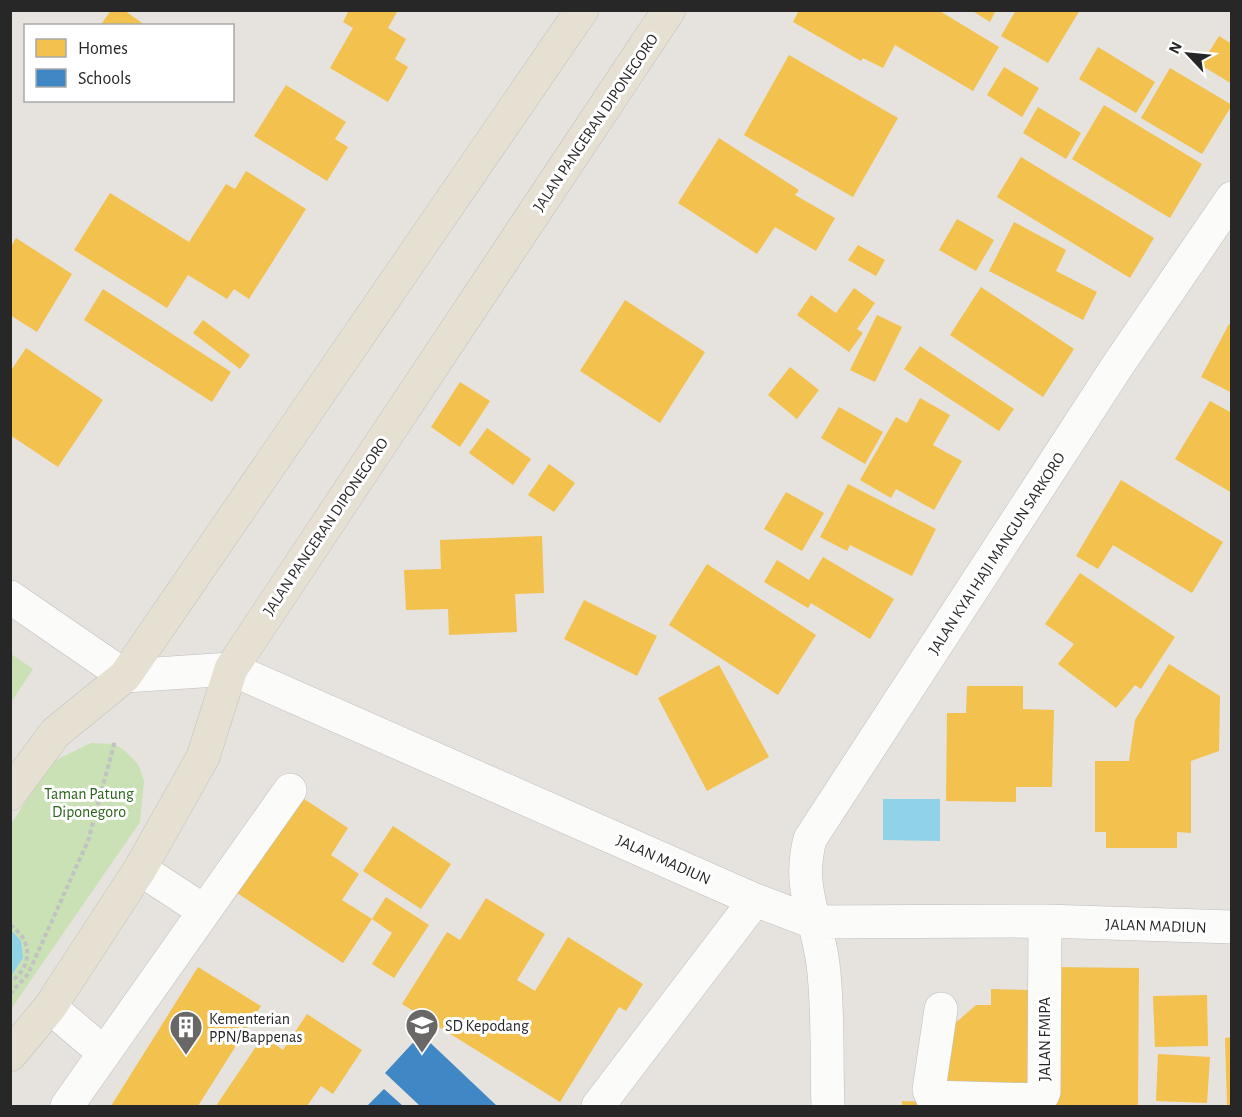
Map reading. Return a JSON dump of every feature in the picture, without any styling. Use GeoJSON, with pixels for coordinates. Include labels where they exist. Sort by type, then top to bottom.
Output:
{"type":"FeatureCollection","features":[{"type":"Feature","properties":{"kind":"main road"},"geometry":{"type":"LineString","coordinates":[[10,794],[55,732],[125,676],[582,10]]}},
{"type":"Feature","properties":{"kind":"main road","name":"JALAN PANGERAN DIPONEGORO"},"geometry":{"type":"LineString","coordinates":[[10,1055],[50,1007],[140,868],[203,758],[231,669],[669,10]]}},
{"type":"Feature","properties":{"kind":"street","name":"JALAN KYAI HAJI MANGUN SARKORO"},"geometry":{"type":"LineString","coordinates":[[828,1107],[823,965],[804,883],[804,862],[810,839],[1118,365],[1232,198]]}},
{"type":"Feature","properties":{"kind":"street"},"geometry":{"type":"LineString","coordinates":[[10,597],[125,676]]}},
{"type":"Feature","properties":{"kind":"street","name":"JALAN MADIUN"},"geometry":{"type":"LineString","coordinates":[[125,676],[231,669],[755,900],[813,922],[1045,921],[1232,927]]}},
{"type":"Feature","properties":{"kind":"street"},"geometry":{"type":"LineString","coordinates":[[67,1107],[290,790]]}},
{"type":"Feature","properties":{"kind":"street"},"geometry":{"type":"LineString","coordinates":[[140,868],[204,911]]}},
{"type":"Feature","properties":{"kind":"street"},"geometry":{"type":"LineString","coordinates":[[598,1107],[755,900]]}},
{"type":"Feature","properties":{"kind":"street","name":"JALAN FMIPA"},"geometry":{"type":"LineString","coordinates":[[941,1009],[929,1090],[932,1097],[1040,1100],[1044,1092],[1045,921]]}},
{"type":"Feature","properties":{"kind":"street"},"geometry":{"type":"LineString","coordinates":[[50,1007],[104,1053]]}},
{"type":"Feature","properties":{"kind":"path"},"geometry":{"type":"LineString","coordinates":[[10,994],[26,972],[88,841],[115,741]]}},
{"type":"Feature","properties":{"kind":"path"},"geometry":{"type":"LineString","coordinates":[[10,925],[23,936],[27,944],[26,972]]}},
{"type":"Feature","properties":{"kind":"path"},"geometry":{"type":"LineString","coordinates":[[10,982],[26,972]]}},
{"type":"Feature","properties":{"kind":"green space"},"geometry":{"type":"Polygon","coordinates":[[[11,654],[33,669],[11,702],[11,654]]]}},
{"type":"Feature","properties":{"kind":"green space","name":"Taman Patung Diponegoro"},"geometry":{"type":"Polygon","coordinates":[[[91,743],[114,744],[138,764],[144,781],[140,822],[11,1009],[11,824],[52,762],[91,743]]]}},
{"type":"Feature","properties":{"kind":"water"},"geometry":{"type":"Polygon","coordinates":[[[883,799],[940,799],[940,841],[883,840],[883,799]]]}},
{"type":"Feature","properties":{"kind":"water"},"geometry":{"type":"Polygon","coordinates":[[[11,930],[21,941],[23,958],[11,976],[11,930]]]}},
{"type":"Feature","properties":{"kind":"building: Homes"},"geometry":{"type":"Polygon","coordinates":[[[111,10],[124,10],[143,24],[101,24],[111,10]]]}},
{"type":"Feature","properties":{"kind":"building: Homes"},"geometry":{"type":"Polygon","coordinates":[[[349,10],[398,10],[388,28],[406,39],[395,59],[408,67],[388,102],[330,68],[353,28],[343,22],[349,10]]]}},
{"type":"Feature","properties":{"kind":"building: Homes"},"geometry":{"type":"Polygon","coordinates":[[[799,10],[938,10],[999,47],[973,91],[895,45],[883,68],[863,58],[861,61],[793,22],[799,10]]]}},
{"type":"Feature","properties":{"kind":"building: Homes"},"geometry":{"type":"Polygon","coordinates":[[[971,10],[996,10],[990,22],[971,10]]]}},
{"type":"Feature","properties":{"kind":"building: Homes"},"geometry":{"type":"Polygon","coordinates":[[[1016,10],[1080,10],[1048,63],[1001,36],[1016,10]]]}},
{"type":"Feature","properties":{"kind":"building: Homes"},"geometry":{"type":"Polygon","coordinates":[[[1219,36],[1232,44],[1232,84],[1201,65],[1219,36]]]}},
{"type":"Feature","properties":{"kind":"building: Homes"},"geometry":{"type":"Polygon","coordinates":[[[1098,47],[1155,82],[1136,113],[1079,79],[1098,47]]]}},
{"type":"Feature","properties":{"kind":"building: Homes"},"geometry":{"type":"Polygon","coordinates":[[[789,55],[898,118],[853,197],[744,135],[789,55]]]}},
{"type":"Feature","properties":{"kind":"building: Homes"},"geometry":{"type":"Polygon","coordinates":[[[1004,67],[1039,88],[1022,117],[987,95],[1004,67]]]}},
{"type":"Feature","properties":{"kind":"building: Homes"},"geometry":{"type":"Polygon","coordinates":[[[1170,68],[1232,105],[1202,154],[1141,118],[1170,68]]]}},
{"type":"Feature","properties":{"kind":"building: Homes"},"geometry":{"type":"Polygon","coordinates":[[[286,85],[346,122],[335,139],[348,147],[327,181],[254,136],[286,85]]]}},
{"type":"Feature","properties":{"kind":"building: Homes"},"geometry":{"type":"Polygon","coordinates":[[[1104,105],[1202,164],[1170,218],[1072,159],[1104,105]]]}},
{"type":"Feature","properties":{"kind":"building: Homes"},"geometry":{"type":"Polygon","coordinates":[[[1038,107],[1081,133],[1066,159],[1023,133],[1038,107]]]}},
{"type":"Feature","properties":{"kind":"building: Homes"},"geometry":{"type":"Polygon","coordinates":[[[719,138],[799,190],[795,195],[835,218],[816,251],[775,227],[757,254],[678,203],[719,138]]]}},
{"type":"Feature","properties":{"kind":"building: Homes"},"geometry":{"type":"Polygon","coordinates":[[[1021,157],[1154,238],[1130,278],[997,197],[1021,157]]]}},
{"type":"Feature","properties":{"kind":"building: Homes"},"geometry":{"type":"Polygon","coordinates":[[[246,171],[306,209],[249,299],[234,289],[227,299],[188,275],[167,308],[74,250],[110,193],[189,242],[226,184],[235,189],[246,171]]]}},
{"type":"Feature","properties":{"kind":"building: Homes"},"geometry":{"type":"Polygon","coordinates":[[[957,219],[994,240],[976,271],[939,250],[957,219]]]}},
{"type":"Feature","properties":{"kind":"building: Homes"},"geometry":{"type":"Polygon","coordinates":[[[1014,222],[1066,250],[1056,271],[1097,292],[1083,320],[989,271],[1014,222]]]}},
{"type":"Feature","properties":{"kind":"building: Homes"},"geometry":{"type":"Polygon","coordinates":[[[16,238],[72,274],[37,332],[10,315],[10,248],[16,238]]]}},
{"type":"Feature","properties":{"kind":"building: Homes"},"geometry":{"type":"Polygon","coordinates":[[[858,245],[885,260],[876,276],[848,260],[858,245]]]}},
{"type":"Feature","properties":{"kind":"building: Homes"},"geometry":{"type":"Polygon","coordinates":[[[981,287],[1074,349],[1043,397],[950,335],[981,287]]]}},
{"type":"Feature","properties":{"kind":"building: Homes"},"geometry":{"type":"Polygon","coordinates":[[[854,288],[875,303],[857,329],[863,333],[849,352],[797,315],[811,295],[836,313],[854,288]]]}},
{"type":"Feature","properties":{"kind":"building: Homes"},"geometry":{"type":"Polygon","coordinates":[[[103,289],[231,372],[212,402],[84,320],[103,289]]]}},
{"type":"Feature","properties":{"kind":"building: Homes"},"geometry":{"type":"Polygon","coordinates":[[[625,300],[705,352],[660,423],[580,371],[625,300]]]}},
{"type":"Feature","properties":{"kind":"building: Homes"},"geometry":{"type":"Polygon","coordinates":[[[877,315],[902,327],[875,382],[850,370],[877,315]]]}},
{"type":"Feature","properties":{"kind":"building: Homes"},"geometry":{"type":"Polygon","coordinates":[[[203,320],[250,355],[240,369],[193,333],[203,320]]]}},
{"type":"Feature","properties":{"kind":"building: Homes"},"geometry":{"type":"Polygon","coordinates":[[[1229,324],[1232,326],[1232,393],[1201,377],[1229,324]]]}},
{"type":"Feature","properties":{"kind":"building: Homes"},"geometry":{"type":"Polygon","coordinates":[[[920,346],[1014,409],[999,431],[904,369],[920,346]]]}},
{"type":"Feature","properties":{"kind":"building: Homes"},"geometry":{"type":"Polygon","coordinates":[[[26,348],[103,400],[58,467],[10,435],[10,372],[26,348]]]}},
{"type":"Feature","properties":{"kind":"building: Homes"},"geometry":{"type":"Polygon","coordinates":[[[790,367],[819,390],[797,419],[768,395],[790,367]]]}},
{"type":"Feature","properties":{"kind":"building: Homes"},"geometry":{"type":"Polygon","coordinates":[[[460,382],[490,401],[460,447],[431,427],[460,382]]]}},
{"type":"Feature","properties":{"kind":"building: Homes"},"geometry":{"type":"Polygon","coordinates":[[[920,398],[950,415],[933,445],[962,461],[934,510],[896,489],[891,498],[860,480],[896,417],[907,423],[920,398]]]}},
{"type":"Feature","properties":{"kind":"building: Homes"},"geometry":{"type":"Polygon","coordinates":[[[1210,401],[1232,413],[1232,493],[1175,459],[1210,401]]]}},
{"type":"Feature","properties":{"kind":"building: Homes"},"geometry":{"type":"Polygon","coordinates":[[[839,407],[883,432],[865,464],[821,438],[839,407]]]}},
{"type":"Feature","properties":{"kind":"building: Homes"},"geometry":{"type":"Polygon","coordinates":[[[487,428],[531,459],[513,485],[469,453],[487,428]]]}},
{"type":"Feature","properties":{"kind":"building: Homes"},"geometry":{"type":"Polygon","coordinates":[[[549,464],[575,483],[554,512],[528,495],[549,464]]]}},
{"type":"Feature","properties":{"kind":"building: Homes"},"geometry":{"type":"Polygon","coordinates":[[[1121,480],[1223,542],[1192,593],[1113,545],[1098,569],[1076,556],[1121,480]]]}},
{"type":"Feature","properties":{"kind":"building: Homes"},"geometry":{"type":"Polygon","coordinates":[[[848,484],[936,529],[912,576],[850,545],[847,551],[820,537],[848,484]]]}},
{"type":"Feature","properties":{"kind":"building: Homes"},"geometry":{"type":"Polygon","coordinates":[[[786,492],[824,513],[802,551],[764,529],[786,492]]]}},
{"type":"Feature","properties":{"kind":"building: Homes"},"geometry":{"type":"Polygon","coordinates":[[[542,536],[544,593],[515,594],[517,632],[449,635],[448,609],[406,610],[404,570],[441,569],[440,540],[542,536]]]}},
{"type":"Feature","properties":{"kind":"building: Homes"},"geometry":{"type":"Polygon","coordinates":[[[823,557],[894,599],[870,639],[811,603],[808,608],[764,582],[777,560],[809,580],[823,557]]]}},
{"type":"Feature","properties":{"kind":"building: Homes"},"geometry":{"type":"Polygon","coordinates":[[[707,564],[816,635],[778,695],[669,625],[707,564]]]}},
{"type":"Feature","properties":{"kind":"building: Homes"},"geometry":{"type":"Polygon","coordinates":[[[1080,573],[1175,637],[1141,689],[1135,685],[1116,708],[1058,664],[1074,644],[1045,624],[1080,573]]]}},
{"type":"Feature","properties":{"kind":"building: Homes"},"geometry":{"type":"Polygon","coordinates":[[[584,600],[657,636],[637,676],[564,639],[584,600]]]}},
{"type":"Feature","properties":{"kind":"building: Homes"},"geometry":{"type":"Polygon","coordinates":[[[1169,664],[1220,696],[1219,751],[1191,761],[1191,833],[1177,832],[1177,848],[1106,848],[1106,832],[1095,832],[1095,761],[1129,761],[1135,720],[1169,664]]]}},
{"type":"Feature","properties":{"kind":"building: Homes"},"geometry":{"type":"Polygon","coordinates":[[[719,665],[769,757],[707,791],[658,698],[719,665]]]}},
{"type":"Feature","properties":{"kind":"building: Homes"},"geometry":{"type":"Polygon","coordinates":[[[967,686],[1023,686],[1023,709],[1054,710],[1052,787],[1016,787],[1016,802],[946,801],[947,713],[966,713],[967,686]]]}},
{"type":"Feature","properties":{"kind":"building: Homes"},"geometry":{"type":"Polygon","coordinates":[[[292,791],[348,828],[331,855],[359,874],[342,900],[372,919],[343,963],[228,887],[292,791]]]}},
{"type":"Feature","properties":{"kind":"building: Homes"},"geometry":{"type":"Polygon","coordinates":[[[393,826],[451,864],[421,909],[363,871],[393,826]]]}},
{"type":"Feature","properties":{"kind":"building: Homes"},"geometry":{"type":"Polygon","coordinates":[[[386,897],[429,925],[394,978],[372,964],[392,933],[372,919],[386,897]]]}},
{"type":"Feature","properties":{"kind":"building: Homes"},"geometry":{"type":"Polygon","coordinates":[[[486,898],[545,934],[517,980],[535,991],[568,937],[643,984],[626,1011],[619,1007],[560,1102],[402,1004],[447,932],[460,940],[486,898]]]}},
{"type":"Feature","properties":{"kind":"building: Homes","name":"Kementerian PPN/Bappenas"},"geometry":{"type":"Polygon","coordinates":[[[198,967],[261,1006],[198,1106],[111,1106],[198,967]]]}},
{"type":"Feature","properties":{"kind":"building: Homes"},"geometry":{"type":"Polygon","coordinates":[[[1050,967],[1139,968],[1138,1106],[1049,1106],[1050,967]]]}},
{"type":"Feature","properties":{"kind":"building: Homes"},"geometry":{"type":"Polygon","coordinates":[[[991,989],[1030,990],[1027,1092],[938,1092],[952,1026],[976,1005],[991,1005],[991,989]]]}},
{"type":"Feature","properties":{"kind":"building: Homes"},"geometry":{"type":"Polygon","coordinates":[[[1207,995],[1208,1046],[1155,1047],[1153,996],[1207,995]]]}},
{"type":"Feature","properties":{"kind":"building: Homes"},"geometry":{"type":"Polygon","coordinates":[[[307,1014],[362,1050],[333,1094],[321,1086],[307,1106],[216,1106],[263,1036],[283,1050],[307,1014]]]}},
{"type":"Feature","properties":{"kind":"building: Homes"},"geometry":{"type":"Polygon","coordinates":[[[1232,1037],[1232,1106],[1227,1106],[1225,1038],[1232,1037]]]}},
{"type":"Feature","properties":{"kind":"building: Homes"},"geometry":{"type":"Polygon","coordinates":[[[1158,1054],[1210,1057],[1207,1103],[1156,1101],[1158,1054]]]}},
{"type":"Feature","properties":{"kind":"building: Homes"},"geometry":{"type":"Polygon","coordinates":[[[902,1101],[1002,1105],[1002,1106],[902,1106],[902,1101]]]}},
{"type":"Feature","properties":{"kind":"building: Schools","name":"SD Kepodang"},"geometry":{"type":"Polygon","coordinates":[[[421,1034],[497,1106],[420,1106],[385,1073],[421,1034]]]}},
{"type":"Feature","properties":{"kind":"building: Schools"},"geometry":{"type":"Polygon","coordinates":[[[384,1089],[403,1106],[367,1106],[384,1089]]]}},
{"type":"Feature","properties":{"kind":"place","name":"SD Kepodang"},"geometry":{"type":"Point","coordinates":[422,1054]}},
{"type":"Feature","properties":{"kind":"place","name":"Kementerian PPN/Bappenas"},"geometry":{"type":"Point","coordinates":[186,1056]}}]}
